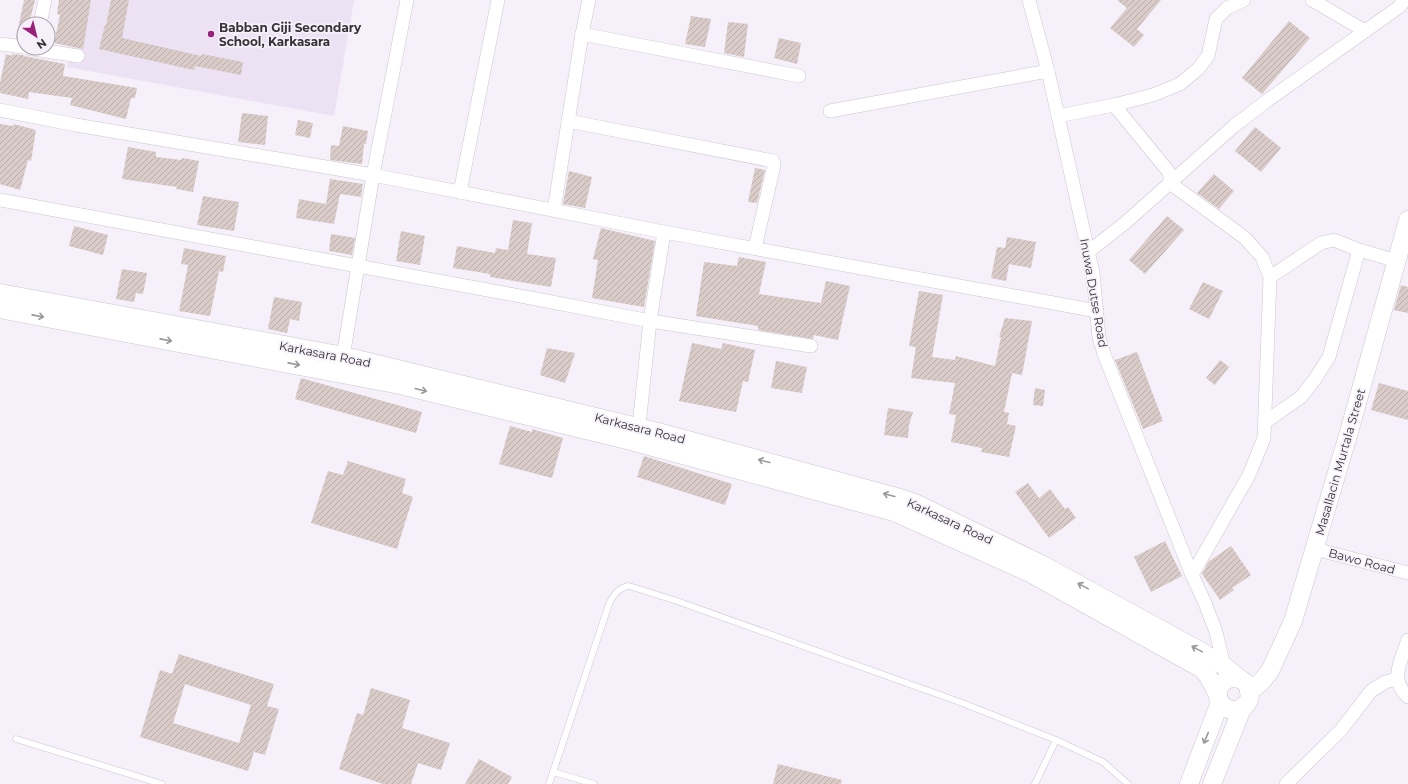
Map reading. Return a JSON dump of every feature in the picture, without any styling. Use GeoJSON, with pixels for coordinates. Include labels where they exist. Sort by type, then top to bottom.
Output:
{"type":"FeatureCollection","features":[{"type":"Feature","properties":{"kind":"main road","name":"Masallacin Murtala Street"},"geometry":{"type":"LineString","coordinates":[[1244,693],[1261,682],[1270,671],[1294,621],[1354,418],[1397,261],[1407,232]]}},
{"type":"Feature","properties":{"kind":"main road","name":"Karkasara Road"},"geometry":{"type":"LineString","coordinates":[[0,293],[342,365],[400,385],[638,435],[916,503],[1044,565],[1200,651],[1224,666],[1244,693]]}},
{"type":"Feature","properties":{"kind":"main road","name":"Karkasara Road"},"geometry":{"type":"LineString","coordinates":[[0,309],[342,365]]}},
{"type":"Feature","properties":{"kind":"main road","name":"Karkasara Road"},"geometry":{"type":"LineString","coordinates":[[638,435],[894,512],[1028,572],[1202,669],[1208,676],[1219,699]]}},
{"type":"Feature","properties":{"kind":"main road"},"geometry":{"type":"LineString","coordinates":[[1189,784],[1219,699],[1219,689],[1222,683],[1233,678],[1244,693]]}},
{"type":"Feature","properties":{"kind":"main road"},"geometry":{"type":"LineString","coordinates":[[1219,699],[1224,707],[1237,710],[1244,693]]}},
{"type":"Feature","properties":{"kind":"main road"},"geometry":{"type":"LineString","coordinates":[[1212,784],[1244,693]]}},
{"type":"Feature","properties":{"kind":"street"},"geometry":{"type":"LineString","coordinates":[[41,16],[44,0]]}},
{"type":"Feature","properties":{"kind":"street"},"geometry":{"type":"LineString","coordinates":[[342,365],[373,175],[407,0]]}},
{"type":"Feature","properties":{"kind":"street"},"geometry":{"type":"LineString","coordinates":[[460,192],[498,0]]}},
{"type":"Feature","properties":{"kind":"street"},"geometry":{"type":"LineString","coordinates":[[554,210],[582,34],[589,0]]}},
{"type":"Feature","properties":{"kind":"street","name":"Inuwa Dutse Road"},"geometry":{"type":"LineString","coordinates":[[1029,0],[1048,71],[1093,273],[1099,337],[1104,354],[1192,575],[1205,603],[1216,632],[1224,666]]}},
{"type":"Feature","properties":{"kind":"street"},"geometry":{"type":"LineString","coordinates":[[1058,116],[1114,105],[1153,95],[1180,84],[1198,69],[1208,56],[1216,19],[1227,8],[1244,0]]}},
{"type":"Feature","properties":{"kind":"street"},"geometry":{"type":"LineString","coordinates":[[1312,0],[1365,31]]}},
{"type":"Feature","properties":{"kind":"street"},"geometry":{"type":"LineString","coordinates":[[1088,252],[1125,223],[1234,126],[1399,7],[1405,0]]}},
{"type":"Feature","properties":{"kind":"street"},"geometry":{"type":"LineString","coordinates":[[582,34],[799,76]]}},
{"type":"Feature","properties":{"kind":"street"},"geometry":{"type":"LineString","coordinates":[[0,44],[16,46]]}},
{"type":"Feature","properties":{"kind":"street"},"geometry":{"type":"LineString","coordinates":[[56,52],[78,56]]}},
{"type":"Feature","properties":{"kind":"street"},"geometry":{"type":"LineString","coordinates":[[830,112],[1048,71]]}},
{"type":"Feature","properties":{"kind":"street"},"geometry":{"type":"LineString","coordinates":[[1114,105],[1168,171],[1170,183]]}},
{"type":"Feature","properties":{"kind":"street"},"geometry":{"type":"LineString","coordinates":[[0,110],[84,127],[373,175],[664,232],[1097,311]]}},
{"type":"Feature","properties":{"kind":"street"},"geometry":{"type":"LineString","coordinates":[[568,121],[773,161],[774,165],[755,248]]}},
{"type":"Feature","properties":{"kind":"street"},"geometry":{"type":"LineString","coordinates":[[1170,183],[1245,238],[1262,257],[1270,277],[1264,438],[1249,475],[1192,575]]}},
{"type":"Feature","properties":{"kind":"street"},"geometry":{"type":"LineString","coordinates":[[0,200],[650,321],[811,346]]}},
{"type":"Feature","properties":{"kind":"street"},"geometry":{"type":"LineString","coordinates":[[638,435],[650,321],[664,232]]}},
{"type":"Feature","properties":{"kind":"street"},"geometry":{"type":"LineString","coordinates":[[1270,277],[1321,243],[1334,240],[1359,250],[1397,261]]}},
{"type":"Feature","properties":{"kind":"street"},"geometry":{"type":"LineString","coordinates":[[1265,422],[1301,397],[1329,357],[1359,250]]}},
{"type":"Feature","properties":{"kind":"street","name":"Bawo Road"},"geometry":{"type":"LineString","coordinates":[[1315,549],[1408,573]]}},
{"type":"Feature","properties":{"kind":"street"},"geometry":{"type":"LineString","coordinates":[[1408,640],[1397,672],[1397,679],[1400,687],[1408,697]]}},
{"type":"Feature","properties":{"kind":"street"},"geometry":{"type":"LineString","coordinates":[[1286,784],[1341,730],[1371,691],[1385,682],[1397,679]]}},
{"type":"Feature","properties":{"kind":"lane"},"geometry":{"type":"LineString","coordinates":[[549,784],[610,604],[616,592],[628,586],[677,601],[957,701],[1056,740],[1103,762],[1128,784]]}},
{"type":"Feature","properties":{"kind":"lane"},"geometry":{"type":"LineString","coordinates":[[16,739],[162,784]]}},
{"type":"Feature","properties":{"kind":"lane"},"geometry":{"type":"LineString","coordinates":[[1035,784],[1056,740]]}},
{"type":"Feature","properties":{"kind":"lane"},"geometry":{"type":"LineString","coordinates":[[553,772],[594,784]]}},
{"type":"Feature","properties":{"kind":"shaded area","name":"Babban Giji Secondary School, Karkasara"},"geometry":{"type":"Polygon","coordinates":[[[82,0],[354,0],[334,116],[67,67],[82,0]]]}},
{"type":"Feature","properties":{"kind":"building"},"geometry":{"type":"Polygon","coordinates":[[[24,0],[35,0],[31,16],[21,16],[24,0]]]}},
{"type":"Feature","properties":{"kind":"building"},"geometry":{"type":"Polygon","coordinates":[[[59,0],[91,0],[83,49],[56,43],[56,34],[60,15],[57,14],[59,0]]]}},
{"type":"Feature","properties":{"kind":"building"},"geometry":{"type":"Polygon","coordinates":[[[111,0],[129,0],[122,38],[201,56],[202,54],[243,62],[241,75],[195,66],[194,70],[99,49],[111,0]]]}},
{"type":"Feature","properties":{"kind":"building"},"geometry":{"type":"Polygon","coordinates":[[[1117,0],[1161,0],[1137,29],[1144,35],[1134,47],[1110,28],[1127,8],[1117,0]]]}},
{"type":"Feature","properties":{"kind":"building"},"geometry":{"type":"Polygon","coordinates":[[[691,16],[711,19],[705,47],[685,44],[691,16]]]}},
{"type":"Feature","properties":{"kind":"building"},"geometry":{"type":"Polygon","coordinates":[[[1289,21],[1310,38],[1262,94],[1242,78],[1289,21]]]}},
{"type":"Feature","properties":{"kind":"building"},"geometry":{"type":"Polygon","coordinates":[[[728,22],[748,24],[744,57],[724,53],[728,22]]]}},
{"type":"Feature","properties":{"kind":"building"},"geometry":{"type":"Polygon","coordinates":[[[779,38],[801,43],[797,64],[774,58],[779,38]]]}},
{"type":"Feature","properties":{"kind":"building"},"geometry":{"type":"Polygon","coordinates":[[[6,54],[12,56],[12,54],[16,54],[16,56],[24,56],[65,64],[63,76],[137,88],[135,98],[131,98],[126,119],[70,105],[72,98],[29,92],[28,99],[0,93],[0,83],[6,54]]]}},
{"type":"Feature","properties":{"kind":"building"},"geometry":{"type":"Polygon","coordinates":[[[242,113],[268,116],[265,145],[238,142],[242,113]]]}},
{"type":"Feature","properties":{"kind":"building"},"geometry":{"type":"Polygon","coordinates":[[[298,120],[313,123],[310,138],[295,135],[298,120]]]}},
{"type":"Feature","properties":{"kind":"building"},"geometry":{"type":"Polygon","coordinates":[[[0,124],[13,126],[14,124],[36,130],[31,161],[28,160],[20,190],[0,184],[0,124]]]}},
{"type":"Feature","properties":{"kind":"building"},"geometry":{"type":"Polygon","coordinates":[[[343,126],[368,131],[366,144],[364,144],[362,164],[330,160],[331,145],[339,146],[343,126]]]}},
{"type":"Feature","properties":{"kind":"building"},"geometry":{"type":"Polygon","coordinates":[[[1255,127],[1281,148],[1261,172],[1235,151],[1255,127]]]}},
{"type":"Feature","properties":{"kind":"building"},"geometry":{"type":"Polygon","coordinates":[[[128,147],[156,152],[156,157],[181,160],[182,158],[199,161],[193,192],[176,189],[177,187],[122,179],[128,147]]]}},
{"type":"Feature","properties":{"kind":"building"},"geometry":{"type":"Polygon","coordinates":[[[755,168],[765,170],[757,203],[748,202],[755,168]]]}},
{"type":"Feature","properties":{"kind":"building"},"geometry":{"type":"Polygon","coordinates":[[[569,171],[592,177],[585,208],[563,204],[569,171]]]}},
{"type":"Feature","properties":{"kind":"building"},"geometry":{"type":"Polygon","coordinates":[[[1214,174],[1234,191],[1219,209],[1197,193],[1214,174]]]}},
{"type":"Feature","properties":{"kind":"building"},"geometry":{"type":"Polygon","coordinates":[[[330,179],[363,184],[361,197],[340,194],[334,224],[296,218],[299,199],[326,204],[330,179]]]}},
{"type":"Feature","properties":{"kind":"building"},"geometry":{"type":"Polygon","coordinates":[[[203,196],[239,202],[234,231],[197,225],[203,196]]]}},
{"type":"Feature","properties":{"kind":"building"},"geometry":{"type":"Polygon","coordinates":[[[1167,216],[1184,230],[1145,274],[1129,260],[1167,216]]]}},
{"type":"Feature","properties":{"kind":"building"},"geometry":{"type":"Polygon","coordinates":[[[513,220],[532,223],[527,254],[556,258],[551,287],[490,277],[490,274],[453,268],[457,246],[495,253],[496,248],[508,250],[513,220]]]}},
{"type":"Feature","properties":{"kind":"building"},"geometry":{"type":"Polygon","coordinates":[[[74,226],[108,235],[103,255],[69,246],[74,226]]]}},
{"type":"Feature","properties":{"kind":"building"},"geometry":{"type":"Polygon","coordinates":[[[601,228],[655,241],[644,307],[592,298],[598,260],[593,259],[601,228]]]}},
{"type":"Feature","properties":{"kind":"building"},"geometry":{"type":"Polygon","coordinates":[[[401,231],[425,236],[420,265],[396,261],[401,231]]]}},
{"type":"Feature","properties":{"kind":"building"},"geometry":{"type":"Polygon","coordinates":[[[331,234],[355,238],[352,255],[329,251],[331,234]]]}},
{"type":"Feature","properties":{"kind":"building"},"geometry":{"type":"Polygon","coordinates":[[[1007,237],[1036,242],[1031,268],[1009,264],[1006,281],[991,278],[997,247],[1005,248],[1007,237]]]}},
{"type":"Feature","properties":{"kind":"building"},"geometry":{"type":"Polygon","coordinates":[[[184,248],[226,256],[223,272],[219,271],[210,316],[179,311],[188,265],[181,264],[184,248]]]}},
{"type":"Feature","properties":{"kind":"building"},"geometry":{"type":"Polygon","coordinates":[[[739,257],[766,262],[759,294],[821,303],[826,281],[850,286],[838,340],[814,335],[813,339],[758,330],[758,326],[696,316],[704,262],[737,266],[739,257]]]}},
{"type":"Feature","properties":{"kind":"building"},"geometry":{"type":"Polygon","coordinates":[[[122,269],[147,273],[143,294],[136,293],[134,302],[116,299],[122,269]]]}},
{"type":"Feature","properties":{"kind":"building"},"geometry":{"type":"Polygon","coordinates":[[[1203,282],[1223,291],[1209,319],[1189,309],[1203,282]]]}},
{"type":"Feature","properties":{"kind":"building"},"geometry":{"type":"Polygon","coordinates":[[[1401,285],[1408,287],[1408,313],[1394,310],[1401,285]]]}},
{"type":"Feature","properties":{"kind":"building"},"geometry":{"type":"Polygon","coordinates":[[[919,291],[943,295],[932,357],[955,360],[956,356],[995,366],[1001,337],[999,337],[1005,318],[1032,321],[1022,375],[1012,373],[1004,412],[1009,413],[1007,424],[1016,426],[1009,457],[981,452],[982,448],[951,442],[956,415],[949,414],[955,383],[911,378],[916,347],[909,346],[919,291]]]}},
{"type":"Feature","properties":{"kind":"building"},"geometry":{"type":"Polygon","coordinates":[[[274,297],[302,302],[299,321],[290,319],[287,333],[268,329],[274,297]]]}},
{"type":"Feature","properties":{"kind":"building"},"geometry":{"type":"Polygon","coordinates":[[[692,343],[721,349],[723,343],[755,350],[748,382],[743,381],[736,412],[679,401],[692,343]]]}},
{"type":"Feature","properties":{"kind":"building"},"geometry":{"type":"Polygon","coordinates":[[[547,348],[575,353],[565,383],[540,375],[547,348]]]}},
{"type":"Feature","properties":{"kind":"building"},"geometry":{"type":"Polygon","coordinates":[[[1137,352],[1163,421],[1143,429],[1115,360],[1137,352]]]}},
{"type":"Feature","properties":{"kind":"building"},"geometry":{"type":"Polygon","coordinates":[[[1220,360],[1229,367],[1215,385],[1206,378],[1220,360]]]}},
{"type":"Feature","properties":{"kind":"building"},"geometry":{"type":"Polygon","coordinates":[[[776,361],[807,367],[802,393],[771,388],[776,361]]]}},
{"type":"Feature","properties":{"kind":"building"},"geometry":{"type":"Polygon","coordinates":[[[301,378],[422,412],[416,433],[295,399],[301,378]]]}},
{"type":"Feature","properties":{"kind":"building"},"geometry":{"type":"Polygon","coordinates":[[[1379,383],[1408,391],[1408,420],[1371,410],[1379,383]]]}},
{"type":"Feature","properties":{"kind":"building"},"geometry":{"type":"Polygon","coordinates":[[[1035,388],[1045,390],[1043,406],[1033,405],[1035,388]]]}},
{"type":"Feature","properties":{"kind":"building"},"geometry":{"type":"Polygon","coordinates":[[[888,408],[913,412],[909,425],[908,438],[884,435],[888,408]]]}},
{"type":"Feature","properties":{"kind":"building"},"geometry":{"type":"Polygon","coordinates":[[[510,426],[532,432],[532,429],[563,438],[552,478],[499,464],[510,426]]]}},
{"type":"Feature","properties":{"kind":"building"},"geometry":{"type":"Polygon","coordinates":[[[644,456],[732,484],[725,505],[637,477],[644,456]]]}},
{"type":"Feature","properties":{"kind":"building"},"geometry":{"type":"Polygon","coordinates":[[[348,461],[406,479],[402,493],[413,497],[397,549],[311,523],[328,471],[343,475],[348,461]]]}},
{"type":"Feature","properties":{"kind":"building"},"geometry":{"type":"Polygon","coordinates":[[[1028,483],[1039,498],[1050,489],[1065,509],[1068,507],[1076,518],[1049,538],[1015,492],[1028,483]]]}},
{"type":"Feature","properties":{"kind":"building"},"geometry":{"type":"Polygon","coordinates":[[[1165,541],[1182,576],[1151,592],[1134,557],[1165,541]]]}},
{"type":"Feature","properties":{"kind":"building"},"geometry":{"type":"Polygon","coordinates":[[[1231,546],[1251,575],[1232,588],[1234,590],[1220,600],[1202,574],[1208,562],[1231,546]]]}},
{"type":"Feature","properties":{"kind":"building"},"geometry":{"type":"Polygon","coordinates":[[[179,654],[274,684],[267,706],[279,709],[265,755],[254,752],[248,771],[140,737],[160,670],[172,674],[179,654]],[[185,684],[173,723],[239,743],[251,705],[185,684]]]}},
{"type":"Feature","properties":{"kind":"building"},"geometry":{"type":"Polygon","coordinates":[[[371,688],[410,700],[402,728],[450,743],[441,770],[418,763],[411,784],[383,784],[339,769],[357,713],[363,715],[371,688]]]}},
{"type":"Feature","properties":{"kind":"building"},"geometry":{"type":"Polygon","coordinates":[[[479,759],[512,777],[508,784],[465,784],[479,759]]]}},
{"type":"Feature","properties":{"kind":"building"},"geometry":{"type":"Polygon","coordinates":[[[778,764],[842,780],[841,784],[773,784],[778,764]]]}},
{"type":"Feature","properties":{"kind":"place","name":"Babban Giji Secondary School, Karkasara"},"geometry":{"type":"Point","coordinates":[211,34]}}]}
